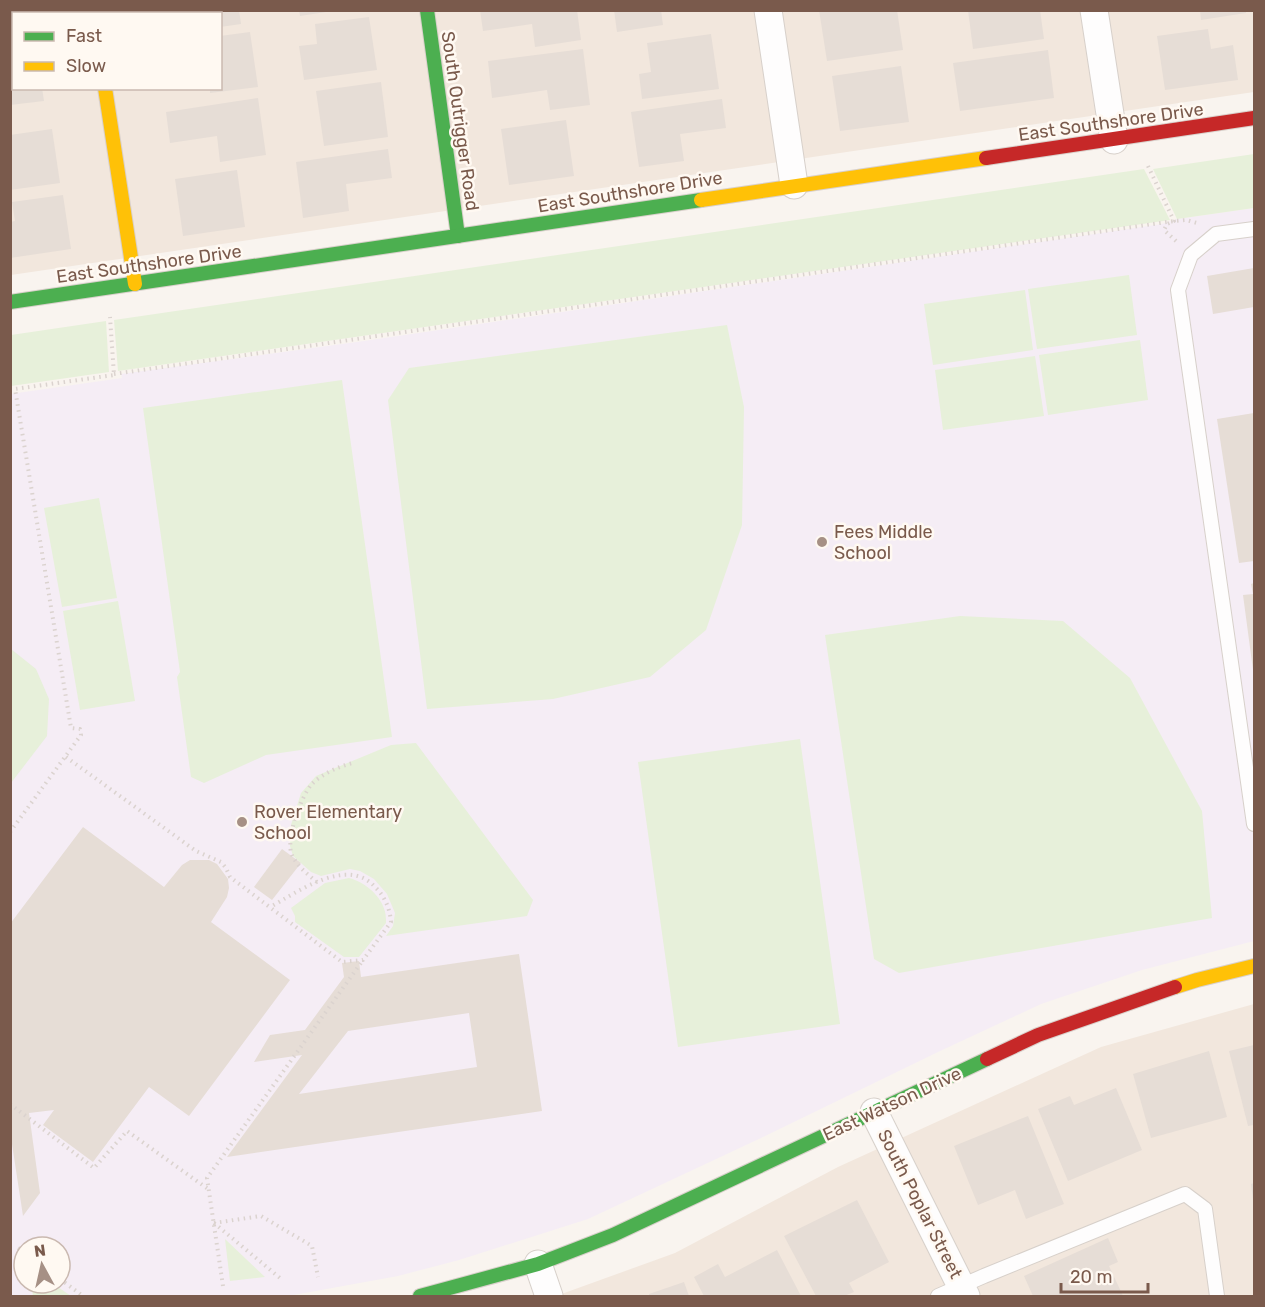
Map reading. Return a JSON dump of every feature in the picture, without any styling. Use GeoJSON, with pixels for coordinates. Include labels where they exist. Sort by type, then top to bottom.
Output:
{"type":"FeatureCollection","features":[{"type":"Feature","properties":{"kind":"street","name":"South Outrigger Road"},"geometry":{"type":"LineString","coordinates":[[427,10],[458,236]]}},
{"type":"Feature","properties":{"kind":"street"},"geometry":{"type":"LineString","coordinates":[[768,10],[794,185]]}},
{"type":"Feature","properties":{"kind":"street"},"geometry":{"type":"LineString","coordinates":[[1094,10],[1114,140]]}},
{"type":"Feature","properties":{"kind":"street"},"geometry":{"type":"LineString","coordinates":[[105,90],[135,284]]}},
{"type":"Feature","properties":{"kind":"street","name":"East Southshore Drive"},"geometry":{"type":"LineString","coordinates":[[10,302],[1254,118]]}},
{"type":"Feature","properties":{"kind":"street","name":"East Watson Drive"},"geometry":{"type":"LineString","coordinates":[[420,1296],[538,1264],[613,1235],[1038,1035],[1197,980],[1254,966]]}},
{"type":"Feature","properties":{"kind":"street","name":"South Poplar Street"},"geometry":{"type":"LineString","coordinates":[[874,1112],[955,1293]]}},
{"type":"Feature","properties":{"kind":"street"},"geometry":{"type":"LineString","coordinates":[[538,1264],[549,1296]]}},
{"type":"Feature","properties":{"kind":"lane"},"geometry":{"type":"LineString","coordinates":[[1254,229],[1216,234],[1191,255],[1178,290],[1254,824]]}},
{"type":"Feature","properties":{"kind":"lane"},"geometry":{"type":"LineString","coordinates":[[955,1293],[1185,1194],[1205,1209],[1217,1296]]}},
{"type":"Feature","properties":{"kind":"path"},"geometry":{"type":"LineString","coordinates":[[1148,166],[1174,221]]}},
{"type":"Feature","properties":{"kind":"path"},"geometry":{"type":"LineString","coordinates":[[1174,221],[1167,224],[1164,230],[1191,255]]}},
{"type":"Feature","properties":{"kind":"path"},"geometry":{"type":"LineString","coordinates":[[10,832],[81,735],[80,729],[71,728],[13,389],[1174,221]]}},
{"type":"Feature","properties":{"kind":"path"},"geometry":{"type":"LineString","coordinates":[[110,317],[114,374]]}},
{"type":"Feature","properties":{"kind":"path"},"geometry":{"type":"LineString","coordinates":[[66,757],[195,851],[221,862],[230,878],[342,962],[363,960]]}},
{"type":"Feature","properties":{"kind":"path"},"geometry":{"type":"LineString","coordinates":[[317,882],[300,867],[292,854],[291,840],[294,825],[302,800],[311,785],[333,771],[353,763]]}},
{"type":"Feature","properties":{"kind":"path"},"geometry":{"type":"LineString","coordinates":[[223,1286],[207,1178],[391,922],[391,914],[381,893],[374,885],[357,876],[341,874],[324,878],[270,908]]}},
{"type":"Feature","properties":{"kind":"path"},"geometry":{"type":"LineString","coordinates":[[10,1104],[94,1168],[127,1131],[209,1190]]}},
{"type":"Feature","properties":{"kind":"path"},"geometry":{"type":"LineString","coordinates":[[214,1223],[261,1216],[312,1246],[318,1277]]}},
{"type":"Feature","properties":{"kind":"path"},"geometry":{"type":"LineString","coordinates":[[214,1223],[280,1278]]}},
{"type":"Feature","properties":{"kind":"shaded area"},"geometry":{"type":"Polygon","coordinates":[[[10,11],[1254,11],[1254,92],[11,275],[10,11]]]}},
{"type":"Feature","properties":{"kind":"shaded area","name":"Fees Middle School"},"geometry":{"type":"Polygon","coordinates":[[[1254,208],[1254,941],[1142,970],[1041,1004],[588,1219],[459,1260],[398,1276],[288,1296],[11,1296],[10,394],[122,378],[121,374],[364,341],[1162,224],[1177,219],[1254,208]]]}},
{"type":"Feature","properties":{"kind":"shaded area"},"geometry":{"type":"Polygon","coordinates":[[[1254,1004],[1254,1296],[556,1296],[675,1253],[838,1167],[1101,1047],[1254,1004]]]}},
{"type":"Feature","properties":{"kind":"green space"},"geometry":{"type":"Polygon","coordinates":[[[1254,154],[1254,208],[1177,219],[1153,169],[1254,154]]]}},
{"type":"Feature","properties":{"kind":"green space"},"geometry":{"type":"Polygon","coordinates":[[[1144,169],[1170,220],[118,371],[114,320],[1144,169]]]}},
{"type":"Feature","properties":{"kind":"green space"},"geometry":{"type":"Polygon","coordinates":[[[1129,275],[1137,335],[1037,349],[1028,289],[1129,275]]]}},
{"type":"Feature","properties":{"kind":"green space"},"geometry":{"type":"Polygon","coordinates":[[[1025,290],[1033,350],[933,365],[924,304],[1025,290]]]}},
{"type":"Feature","properties":{"kind":"green space"},"geometry":{"type":"Polygon","coordinates":[[[106,321],[109,372],[11,386],[11,335],[106,321]]]}},
{"type":"Feature","properties":{"kind":"green space"},"geometry":{"type":"Polygon","coordinates":[[[727,325],[744,407],[742,525],[706,630],[650,677],[553,699],[427,709],[388,400],[409,368],[727,325]]]}},
{"type":"Feature","properties":{"kind":"green space"},"geometry":{"type":"Polygon","coordinates":[[[1140,340],[1148,400],[1048,415],[1039,355],[1140,340]]]}},
{"type":"Feature","properties":{"kind":"green space"},"geometry":{"type":"Polygon","coordinates":[[[1035,356],[1044,416],[943,430],[935,370],[1035,356]]]}},
{"type":"Feature","properties":{"kind":"green space"},"geometry":{"type":"Polygon","coordinates":[[[342,380],[392,737],[266,755],[204,783],[191,777],[177,677],[180,672],[143,408],[342,380]]]}},
{"type":"Feature","properties":{"kind":"green space"},"geometry":{"type":"Polygon","coordinates":[[[99,498],[117,598],[62,607],[44,508],[99,498]]]}},
{"type":"Feature","properties":{"kind":"green space"},"geometry":{"type":"Polygon","coordinates":[[[118,601],[135,701],[80,710],[63,611],[118,601]]]}},
{"type":"Feature","properties":{"kind":"green space"},"geometry":{"type":"Polygon","coordinates":[[[960,616],[1063,621],[1130,678],[1202,811],[1212,918],[899,973],[874,959],[825,635],[960,616]]]}},
{"type":"Feature","properties":{"kind":"green space"},"geometry":{"type":"Polygon","coordinates":[[[11,649],[36,669],[49,699],[47,736],[11,783],[11,649]]]}},
{"type":"Feature","properties":{"kind":"green space"},"geometry":{"type":"Polygon","coordinates":[[[800,739],[840,1024],[678,1047],[638,762],[800,739]]]}},
{"type":"Feature","properties":{"kind":"green space"},"geometry":{"type":"Polygon","coordinates":[[[416,743],[533,900],[527,916],[386,936],[393,926],[395,913],[387,894],[374,879],[360,871],[350,869],[321,876],[311,872],[293,856],[290,846],[291,825],[301,793],[316,776],[391,745],[416,743]]]}},
{"type":"Feature","properties":{"kind":"green space"},"geometry":{"type":"Polygon","coordinates":[[[349,878],[363,884],[375,894],[384,907],[386,915],[386,923],[359,957],[344,957],[295,922],[291,908],[325,883],[349,878]]]}},
{"type":"Feature","properties":{"kind":"green space"},"geometry":{"type":"Polygon","coordinates":[[[225,1239],[265,1277],[230,1281],[225,1239]]]}},
{"type":"Feature","properties":{"kind":"green space"},"geometry":{"type":"Polygon","coordinates":[[[33,1295],[71,1296],[33,1296],[33,1295]]]}},
{"type":"Feature","properties":{"kind":"building"},"geometry":{"type":"Polygon","coordinates":[[[10,10],[37,10],[37,12],[12,12],[12,57],[10,57],[10,10]]]}},
{"type":"Feature","properties":{"kind":"building"},"geometry":{"type":"Polygon","coordinates":[[[197,10],[239,10],[241,24],[222,27],[222,12],[198,12],[197,10]]]}},
{"type":"Feature","properties":{"kind":"building"},"geometry":{"type":"Polygon","coordinates":[[[299,10],[326,10],[326,12],[300,16],[299,10]]]}},
{"type":"Feature","properties":{"kind":"building"},"geometry":{"type":"Polygon","coordinates":[[[480,10],[577,10],[581,40],[535,47],[532,24],[483,31],[480,10]]]}},
{"type":"Feature","properties":{"kind":"building"},"geometry":{"type":"Polygon","coordinates":[[[614,10],[661,10],[663,25],[617,32],[614,10]]]}},
{"type":"Feature","properties":{"kind":"building"},"geometry":{"type":"Polygon","coordinates":[[[819,10],[897,10],[903,50],[827,61],[819,10]]]}},
{"type":"Feature","properties":{"kind":"building"},"geometry":{"type":"Polygon","coordinates":[[[968,10],[1040,10],[1044,39],[973,49],[968,10]]]}},
{"type":"Feature","properties":{"kind":"building"},"geometry":{"type":"Polygon","coordinates":[[[1200,10],[1246,10],[1246,13],[1201,20],[1200,10]]]}},
{"type":"Feature","properties":{"kind":"building"},"geometry":{"type":"Polygon","coordinates":[[[369,17],[377,70],[304,80],[299,46],[317,44],[315,24],[369,17]]]}},
{"type":"Feature","properties":{"kind":"building"},"geometry":{"type":"Polygon","coordinates":[[[1208,29],[1211,49],[1233,45],[1238,80],[1165,90],[1157,36],[1208,29]]]}},
{"type":"Feature","properties":{"kind":"building"},"geometry":{"type":"Polygon","coordinates":[[[250,32],[258,87],[210,93],[210,90],[222,90],[222,36],[250,32]]]}},
{"type":"Feature","properties":{"kind":"building"},"geometry":{"type":"Polygon","coordinates":[[[711,34],[719,89],[642,99],[639,74],[651,72],[647,43],[711,34]]]}},
{"type":"Feature","properties":{"kind":"building"},"geometry":{"type":"Polygon","coordinates":[[[583,49],[590,105],[550,110],[547,90],[492,98],[488,61],[583,49]]]}},
{"type":"Feature","properties":{"kind":"building"},"geometry":{"type":"Polygon","coordinates":[[[1048,50],[1054,98],[960,111],[953,63],[1048,50]]]}},
{"type":"Feature","properties":{"kind":"building"},"geometry":{"type":"Polygon","coordinates":[[[901,66],[909,122],[840,131],[832,76],[901,66]]]}},
{"type":"Feature","properties":{"kind":"building"},"geometry":{"type":"Polygon","coordinates":[[[10,68],[12,68],[12,90],[42,90],[44,101],[10,105],[10,68]]]}},
{"type":"Feature","properties":{"kind":"building"},"geometry":{"type":"Polygon","coordinates":[[[381,82],[388,137],[324,146],[316,91],[381,82]]]}},
{"type":"Feature","properties":{"kind":"building"},"geometry":{"type":"Polygon","coordinates":[[[258,98],[266,155],[220,162],[217,136],[170,143],[166,112],[258,98]]]}},
{"type":"Feature","properties":{"kind":"building"},"geometry":{"type":"Polygon","coordinates":[[[722,99],[726,128],[680,134],[684,161],[639,167],[631,112],[722,99]]]}},
{"type":"Feature","properties":{"kind":"building"},"geometry":{"type":"Polygon","coordinates":[[[566,120],[574,176],[509,185],[501,129],[566,120]]]}},
{"type":"Feature","properties":{"kind":"building"},"geometry":{"type":"Polygon","coordinates":[[[52,129],[60,183],[10,190],[10,135],[52,129]]]}},
{"type":"Feature","properties":{"kind":"building"},"geometry":{"type":"Polygon","coordinates":[[[388,149],[392,178],[346,184],[349,211],[303,218],[296,162],[388,149]]]}},
{"type":"Feature","properties":{"kind":"building"},"geometry":{"type":"Polygon","coordinates":[[[237,170],[245,227],[183,236],[175,179],[237,170]]]}},
{"type":"Feature","properties":{"kind":"building"},"geometry":{"type":"Polygon","coordinates":[[[63,195],[71,249],[10,258],[10,222],[15,221],[12,202],[63,195]]]}},
{"type":"Feature","properties":{"kind":"building"},"geometry":{"type":"Polygon","coordinates":[[[1254,268],[1254,307],[1213,314],[1207,276],[1254,268]]]}},
{"type":"Feature","properties":{"kind":"building"},"geometry":{"type":"Polygon","coordinates":[[[1254,413],[1254,561],[1239,563],[1217,419],[1254,413]]]}},
{"type":"Feature","properties":{"kind":"building"},"geometry":{"type":"Polygon","coordinates":[[[1254,583],[1253,670],[1243,595],[1253,594],[1251,584],[1254,583]]]}},
{"type":"Feature","properties":{"kind":"building"},"geometry":{"type":"Polygon","coordinates":[[[83,827],[164,887],[182,865],[190,860],[209,860],[217,864],[228,879],[229,888],[227,897],[211,922],[290,980],[189,1116],[149,1087],[93,1162],[43,1125],[54,1110],[29,1113],[40,1193],[23,1216],[10,1131],[10,924],[83,827]]]}},
{"type":"Feature","properties":{"kind":"building"},"geometry":{"type":"Polygon","coordinates":[[[282,849],[301,863],[272,900],[254,887],[282,849]]]}},
{"type":"Feature","properties":{"kind":"building"},"geometry":{"type":"Polygon","coordinates":[[[519,954],[542,1111],[227,1157],[302,1055],[254,1062],[270,1035],[305,1030],[344,977],[342,963],[359,961],[361,977],[519,954]],[[469,1013],[348,1031],[299,1094],[477,1067],[469,1013]]]}},
{"type":"Feature","properties":{"kind":"building"},"geometry":{"type":"Polygon","coordinates":[[[1254,1045],[1254,1125],[1248,1126],[1229,1051],[1254,1045]]]}},
{"type":"Feature","properties":{"kind":"building"},"geometry":{"type":"Polygon","coordinates":[[[1209,1051],[1227,1117],[1151,1138],[1133,1074],[1209,1051]]]}},
{"type":"Feature","properties":{"kind":"building"},"geometry":{"type":"Polygon","coordinates":[[[1116,1088],[1142,1150],[1068,1181],[1038,1109],[1070,1096],[1074,1105],[1116,1088]]]}},
{"type":"Feature","properties":{"kind":"building"},"geometry":{"type":"Polygon","coordinates":[[[1028,1116],[1064,1204],[1026,1219],[1015,1190],[978,1205],[954,1146],[1028,1116]]]}},
{"type":"Feature","properties":{"kind":"building"},"geometry":{"type":"Polygon","coordinates":[[[1254,1183],[1254,1200],[1253,1200],[1251,1184],[1254,1183]]]}},
{"type":"Feature","properties":{"kind":"building"},"geometry":{"type":"Polygon","coordinates":[[[857,1200],[889,1262],[849,1283],[854,1292],[844,1296],[816,1296],[784,1236],[857,1200]]]}},
{"type":"Feature","properties":{"kind":"building"},"geometry":{"type":"Polygon","coordinates":[[[1108,1238],[1118,1262],[1109,1266],[1123,1296],[1033,1296],[1024,1276],[1108,1238]]]}},
{"type":"Feature","properties":{"kind":"building"},"geometry":{"type":"Polygon","coordinates":[[[777,1250],[801,1296],[704,1296],[694,1277],[718,1264],[725,1277],[777,1250]]]}},
{"type":"Feature","properties":{"kind":"building"},"geometry":{"type":"Polygon","coordinates":[[[684,1282],[689,1296],[649,1296],[649,1294],[684,1282]]]}},
{"type":"Feature","properties":{"kind":"traffic: fast"},"geometry":{"type":"LineString","coordinates":[[427,10],[458,236]]}},
{"type":"Feature","properties":{"kind":"traffic: fast"},"geometry":{"type":"LineString","coordinates":[[10,302],[701,200]]}},
{"type":"Feature","properties":{"kind":"traffic: fast"},"geometry":{"type":"LineString","coordinates":[[420,1296],[538,1264],[613,1235],[987,1059]]}},
{"type":"Feature","properties":{"kind":"traffic: slow"},"geometry":{"type":"LineString","coordinates":[[105,90],[135,284]]}},
{"type":"Feature","properties":{"kind":"traffic: slow"},"geometry":{"type":"LineString","coordinates":[[701,200],[986,158]]}},
{"type":"Feature","properties":{"kind":"traffic: slow"},"geometry":{"type":"LineString","coordinates":[[1175,987],[1254,966]]}},
{"type":"Feature","properties":{"kind":"traffic: jam"},"geometry":{"type":"LineString","coordinates":[[986,158],[1254,118]]}},
{"type":"Feature","properties":{"kind":"traffic: jam"},"geometry":{"type":"LineString","coordinates":[[987,1059],[1038,1035],[1175,987]]}},
{"type":"Feature","properties":{"kind":"place","name":"Fees Middle School"},"geometry":{"type":"Point","coordinates":[822,542]}},
{"type":"Feature","properties":{"kind":"place","name":"Rover Elementary School"},"geometry":{"type":"Point","coordinates":[242,822]}}]}
